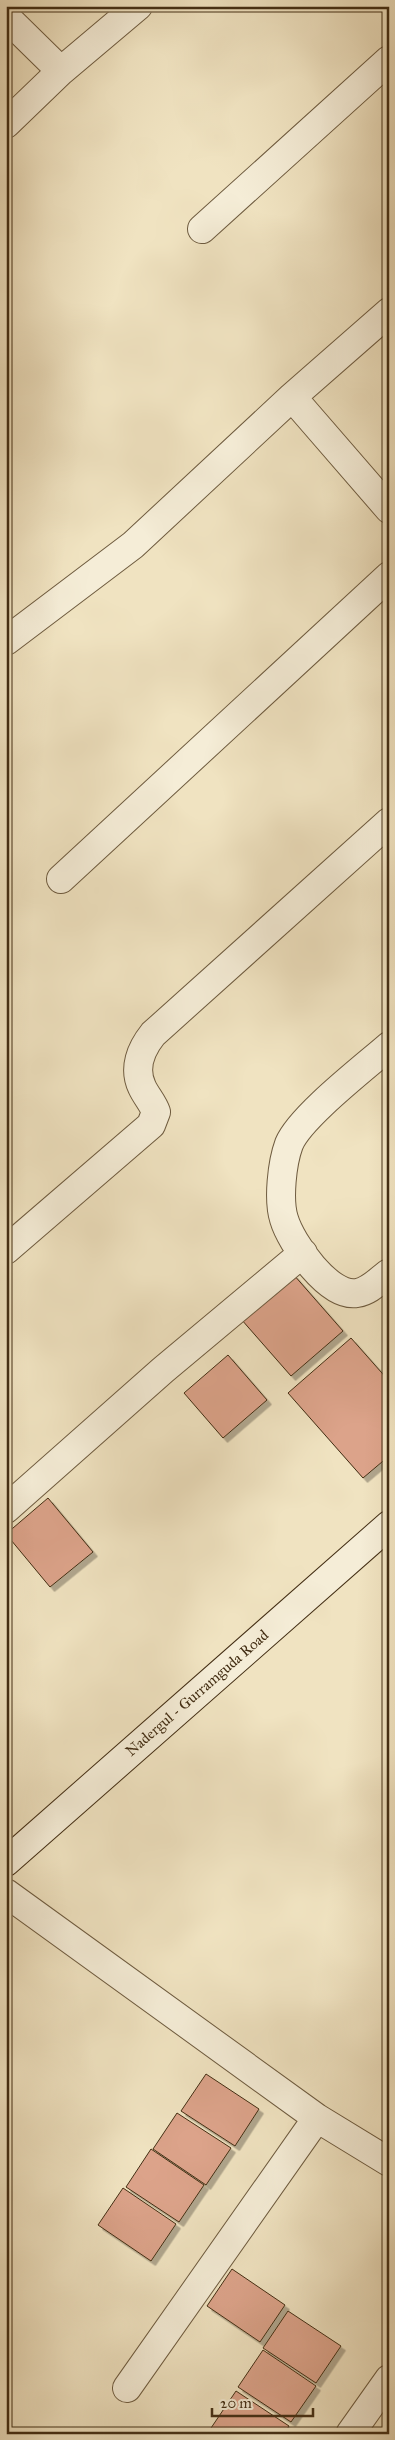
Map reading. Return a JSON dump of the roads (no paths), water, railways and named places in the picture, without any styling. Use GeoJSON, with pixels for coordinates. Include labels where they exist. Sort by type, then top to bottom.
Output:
{"type":"FeatureCollection","features":[{"type":"Feature","properties":{"kind":"street"},"geometry":{"type":"LineString","coordinates":[[6,124],[62,71],[138,6]]}},
{"type":"Feature","properties":{"kind":"street"},"geometry":{"type":"LineString","coordinates":[[6,17],[62,71]]}},
{"type":"Feature","properties":{"kind":"street"},"geometry":{"type":"LineString","coordinates":[[202,229],[389,60]]}},
{"type":"Feature","properties":{"kind":"street"},"geometry":{"type":"LineString","coordinates":[[6,641],[133,545],[292,397],[389,312]]}},
{"type":"Feature","properties":{"kind":"street"},"geometry":{"type":"LineString","coordinates":[[292,397],[389,509]]}},
{"type":"Feature","properties":{"kind":"street"},"geometry":{"type":"LineString","coordinates":[[61,879],[389,576]]}},
{"type":"Feature","properties":{"kind":"street"},"geometry":{"type":"LineString","coordinates":[[6,1250],[151,1125],[156,1112],[139,1078],[139,1060],[143,1047],[153,1034],[254,946],[389,822]]}},
{"type":"Feature","properties":{"kind":"street"},"geometry":{"type":"LineString","coordinates":[[389,1046],[304,1122],[289,1144],[281,1192],[283,1218],[290,1234],[332,1286],[342,1291],[356,1294],[369,1289],[389,1273]]}},
{"type":"Feature","properties":{"kind":"street"},"geometry":{"type":"LineString","coordinates":[[6,1509],[163,1370],[304,1253]]}},
{"type":"Feature","properties":{"kind":"street","name":"Nadergul - Gurramguda Road"},"geometry":{"type":"LineString","coordinates":[[6,1862],[389,1525]]}},
{"type":"Feature","properties":{"kind":"street"},"geometry":{"type":"LineString","coordinates":[[6,1893],[317,2118],[389,2162]]}},
{"type":"Feature","properties":{"kind":"street"},"geometry":{"type":"LineString","coordinates":[[127,2388],[317,2118]]}},
{"type":"Feature","properties":{"kind":"street"},"geometry":{"type":"LineString","coordinates":[[350,2434],[389,2379]]}}]}
